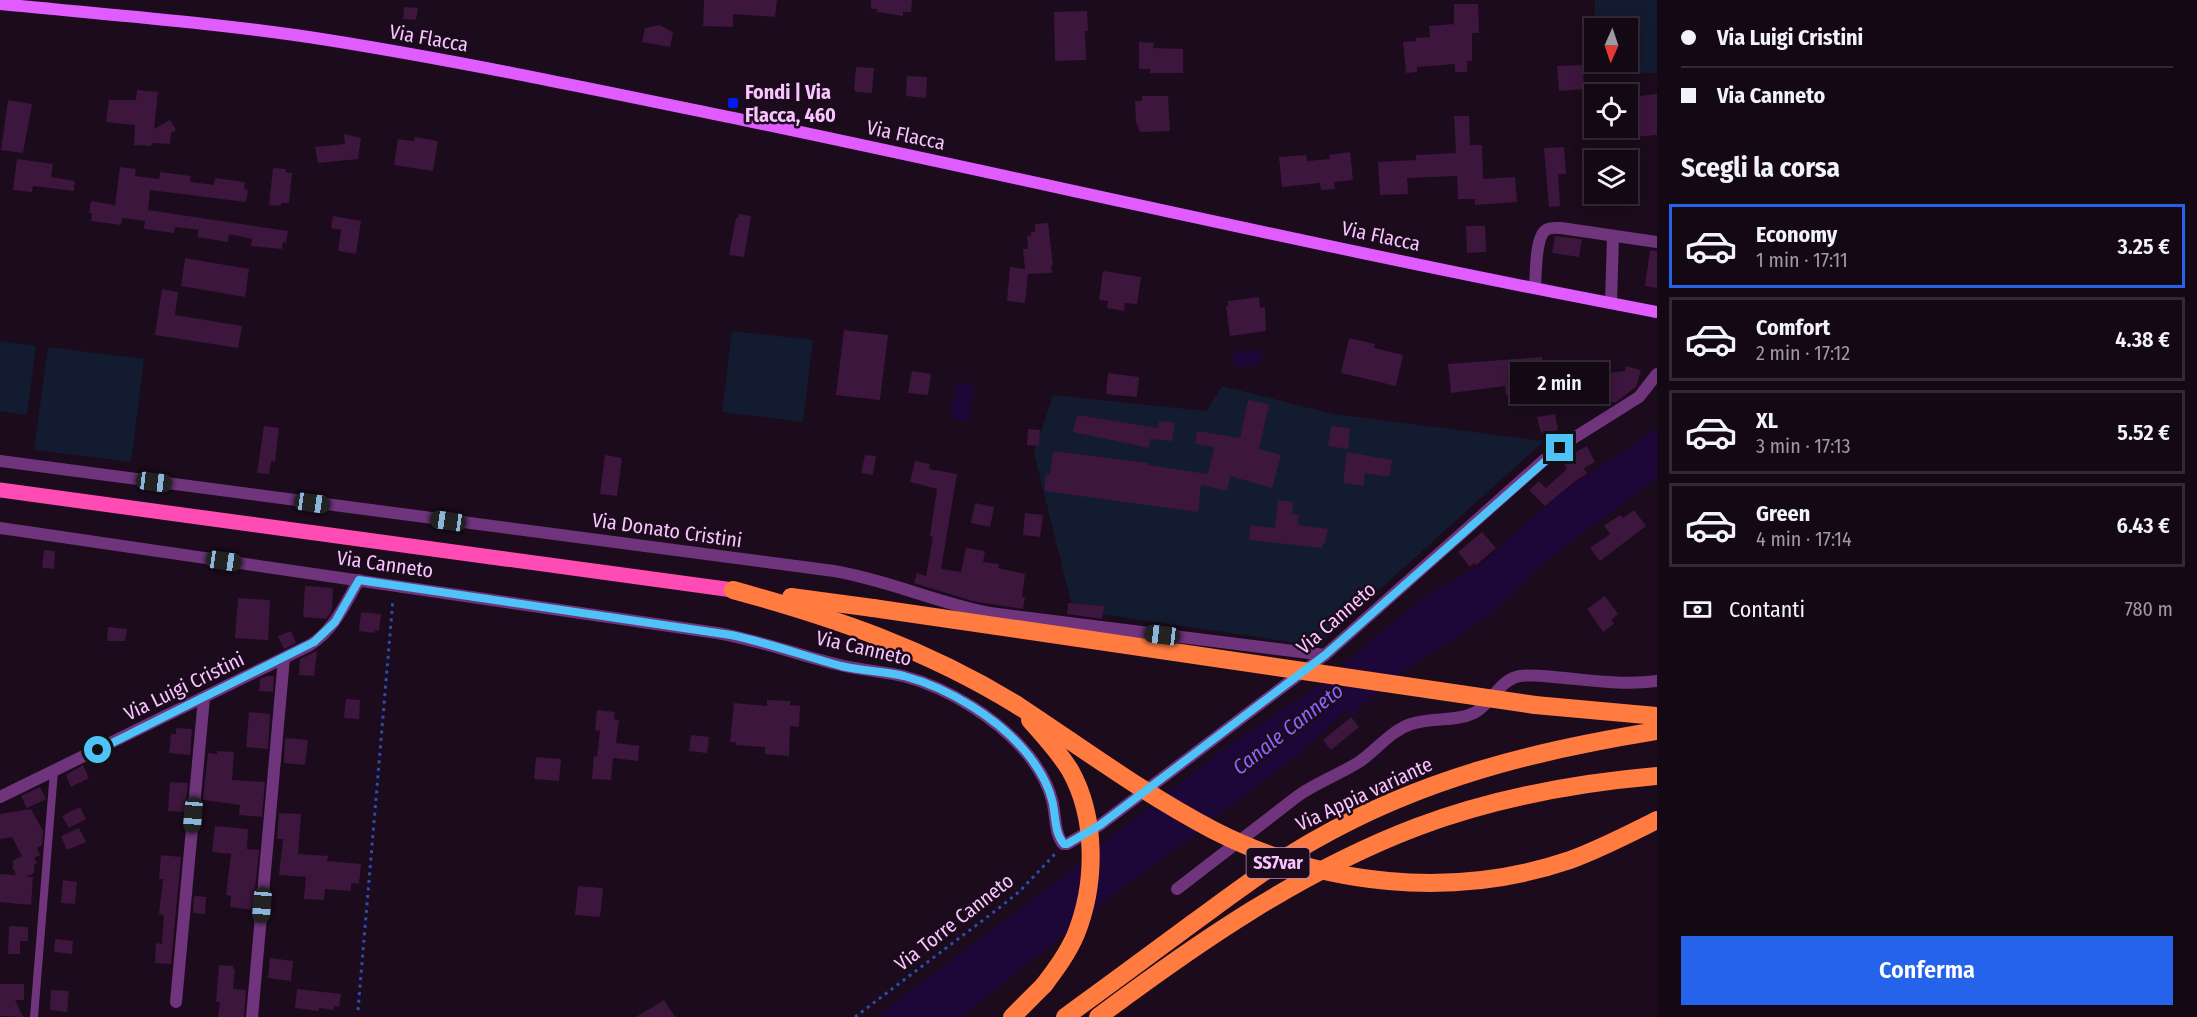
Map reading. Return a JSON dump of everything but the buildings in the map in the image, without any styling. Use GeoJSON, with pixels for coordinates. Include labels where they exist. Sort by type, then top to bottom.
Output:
{"type":"FeatureCollection","features":[{"type":"Feature","properties":{"kind":"highway"},"geometry":{"type":"LineString","coordinates":[[733,590],[873,608],[1535,705],[1657,717]]}},
{"type":"Feature","properties":{"kind":"highway"},"geometry":{"type":"LineString","coordinates":[[733,590],[871,632],[962,672],[1017,705],[1160,799],[1210,828],[1274,856],[1347,876],[1422,883],[1472,881],[1519,873],[1570,860],[1657,820]]}},
{"type":"Feature","properties":{"kind":"highway"},"geometry":{"type":"LineString","coordinates":[[1012,1017],[1044,985],[1065,955],[1079,926],[1089,878],[1089,835],[1084,807],[1069,770],[1017,705]]}},
{"type":"Feature","properties":{"kind":"highway","name":"Via Appia variante"},"geometry":{"type":"LineString","coordinates":[[1065,1017],[1252,880],[1296,851],[1360,817],[1413,793],[1497,764],[1565,747],[1657,731]]}},
{"type":"Feature","properties":{"kind":"highway","name":"SS7var"},"geometry":{"type":"LineString","coordinates":[[1098,1017],[1142,984],[1273,897],[1319,871],[1392,837],[1466,811],[1527,795],[1591,783],[1657,776]]}},
{"type":"Feature","properties":{"kind":"main road","name":"Via Flacca"},"geometry":{"type":"LineString","coordinates":[[0,4],[291,35],[513,74],[767,125],[1534,288],[1657,312]]}},
{"type":"Feature","properties":{"kind":"main road"},"geometry":{"type":"LineString","coordinates":[[0,490],[733,590]]}},
{"type":"Feature","properties":{"kind":"street"},"geometry":{"type":"LineString","coordinates":[[1534,288],[1538,243],[1545,230],[1561,228],[1657,242]]}},
{"type":"Feature","properties":{"kind":"street"},"geometry":{"type":"LineString","coordinates":[[1611,303],[1614,236]]}},
{"type":"Feature","properties":{"kind":"street","name":"Via Canneto"},"geometry":{"type":"LineString","coordinates":[[0,528],[731,635],[771,644],[847,667],[914,679],[939,689],[975,710],[1022,748],[1038,769],[1050,792],[1059,835],[1064,844],[1071,843],[1100,825],[1325,655],[1551,454],[1633,401],[1648,388],[1657,374]]}},
{"type":"Feature","properties":{"kind":"street","name":"Via Donato Cristini"},"geometry":{"type":"LineString","coordinates":[[0,461],[834,572],[869,578],[953,605],[990,613],[1325,655]]}},
{"type":"Feature","properties":{"kind":"street","name":"Via Luigi Cristini"},"geometry":{"type":"LineString","coordinates":[[0,797],[310,645],[328,631],[359,580]]}},
{"type":"Feature","properties":{"kind":"street"},"geometry":{"type":"LineString","coordinates":[[252,1017],[284,658]]}},
{"type":"Feature","properties":{"kind":"street"},"geometry":{"type":"LineString","coordinates":[[1177,889],[1299,795],[1357,763],[1396,731],[1418,722],[1457,718],[1474,713],[1511,679],[1527,676],[1617,682],[1657,681]]}},
{"type":"Feature","properties":{"kind":"street"},"geometry":{"type":"LineString","coordinates":[[176,1002],[204,698]]}},
{"type":"Feature","properties":{"kind":"lane"},"geometry":{"type":"LineString","coordinates":[[34,1017],[54,771]]}},
{"type":"Feature","properties":{"kind":"path"},"geometry":{"type":"LineString","coordinates":[[358,1010],[394,585]]}},
{"type":"Feature","properties":{"kind":"path","name":"Via Torre Canneto"},"geometry":{"type":"LineString","coordinates":[[855,1017],[1020,891],[1064,844]]}},
{"type":"Feature","properties":{"kind":"shaded area"},"geometry":{"type":"Polygon","coordinates":[[[1595,0],[1657,0],[1657,73],[1594,72],[1638,72],[1638,18],[1595,18],[1595,0]]]}},
{"type":"Feature","properties":{"kind":"shaded area"},"geometry":{"type":"Polygon","coordinates":[[[732,331],[813,340],[803,422],[722,412],[732,331]]]}},
{"type":"Feature","properties":{"kind":"shaded area"},"geometry":{"type":"Polygon","coordinates":[[[0,341],[36,346],[27,415],[0,411],[0,341]]]}},
{"type":"Feature","properties":{"kind":"shaded area"},"geometry":{"type":"Polygon","coordinates":[[[48,347],[144,359],[131,462],[34,450],[48,347]]]}},
{"type":"Feature","properties":{"kind":"shaded area"},"geometry":{"type":"Polygon","coordinates":[[[1222,386],[1333,414],[1544,441],[1317,646],[1073,610],[1034,453],[1053,395],[1206,411],[1222,386]]]}},
{"type":"Feature","properties":{"kind":"water"},"geometry":{"type":"Polygon","coordinates":[[[1261,349],[1262,363],[1235,367],[1233,352],[1261,349]]]}},
{"type":"Feature","properties":{"kind":"water"},"geometry":{"type":"Polygon","coordinates":[[[956,382],[974,384],[968,421],[951,418],[956,382]]]}},
{"type":"Feature","properties":{"kind":"water","name":"Canale Canneto"},"geometry":{"type":"Polygon","coordinates":[[[1657,428],[1657,478],[1548,559],[1489,615],[1401,672],[1391,684],[1366,702],[1356,715],[1344,712],[1302,752],[1123,887],[961,1017],[876,1017],[1051,886],[1119,830],[1238,739],[1305,695],[1428,594],[1479,566],[1557,496],[1657,428]]]}},
{"type":"Feature","properties":{"kind":"place","name":"Fondi | Via Flacca, 460"},"geometry":{"type":"Point","coordinates":[733,103]}},
{"type":"Feature","properties":{"kind":"route"},"geometry":{"type":"LineString","coordinates":[[98,750],[314,642],[335,622],[359,580],[731,635],[771,644],[847,667],[914,679],[939,689],[975,710],[1022,748],[1038,769],[1050,792],[1060,840],[1067,844],[1085,836],[1325,655],[1527,474],[1560,448]]}}]}
